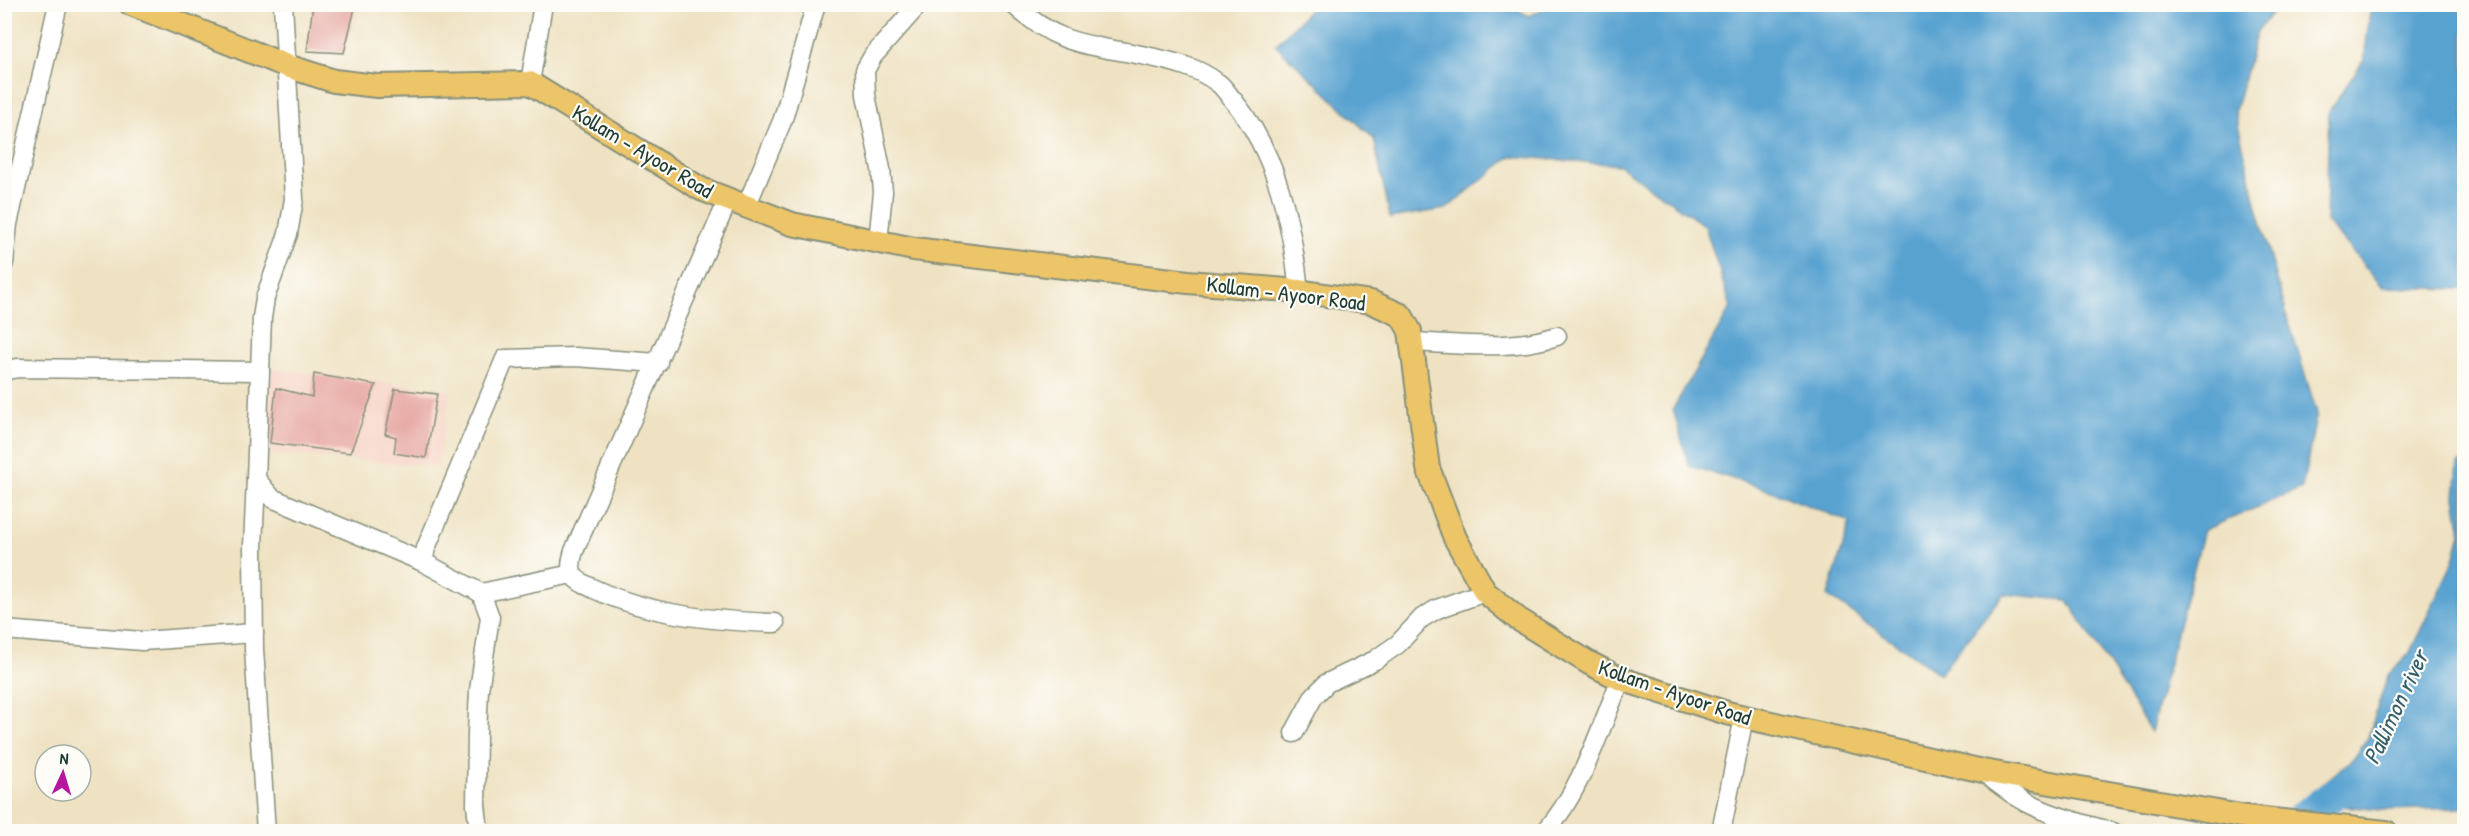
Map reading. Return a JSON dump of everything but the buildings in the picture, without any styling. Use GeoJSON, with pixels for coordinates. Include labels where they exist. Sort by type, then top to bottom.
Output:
{"type":"FeatureCollection","features":[{"type":"Feature","properties":{"kind":"main road"},"geometry":{"type":"LineString","coordinates":[[131,4],[287,66],[334,81],[377,86],[530,83]]}},
{"type":"Feature","properties":{"kind":"main road","name":"Kollam - Ayoor Road"},"geometry":{"type":"LineString","coordinates":[[530,83],[701,189],[792,224],[914,249],[1176,280],[1299,291],[1371,302],[1401,315],[1410,331],[1412,342],[1428,468],[1455,537],[1485,592],[1518,619],[1589,663],[1622,679],[1744,717],[1983,771],[2246,817],[2386,831]]}},
{"type":"Feature","properties":{"kind":"street"},"geometry":{"type":"LineString","coordinates":[[4,263],[8,224],[58,4]]}},
{"type":"Feature","properties":{"kind":"street"},"geometry":{"type":"LineString","coordinates":[[266,831],[254,633],[253,547],[261,318],[265,298],[293,216],[294,199],[283,4]]}},
{"type":"Feature","properties":{"kind":"street"},"geometry":{"type":"LineString","coordinates":[[530,83],[543,4]]}},
{"type":"Feature","properties":{"kind":"street"},"geometry":{"type":"LineString","coordinates":[[775,623],[739,622],[642,607],[614,598],[580,582],[572,574],[572,558],[658,363],[737,203],[783,119],[816,4]]}},
{"type":"Feature","properties":{"kind":"street"},"geometry":{"type":"LineString","coordinates":[[878,242],[883,192],[881,170],[866,95],[865,70],[873,56],[919,4]]}},
{"type":"Feature","properties":{"kind":"street"},"geometry":{"type":"LineString","coordinates":[[1013,4],[1034,24],[1053,35],[1075,43],[1188,66],[1219,83],[1250,121],[1276,177],[1294,242],[1299,291]]}},
{"type":"Feature","properties":{"kind":"street"},"geometry":{"type":"LineString","coordinates":[[1412,342],[1510,345],[1538,342],[1557,336]]}},
{"type":"Feature","properties":{"kind":"street"},"geometry":{"type":"LineString","coordinates":[[423,562],[426,548],[505,359],[575,357],[658,363]]}},
{"type":"Feature","properties":{"kind":"street"},"geometry":{"type":"LineString","coordinates":[[4,370],[19,368],[259,371]]}},
{"type":"Feature","properties":{"kind":"street"},"geometry":{"type":"LineString","coordinates":[[256,479],[272,498],[423,562],[481,593],[572,574]]}},
{"type":"Feature","properties":{"kind":"street"},"geometry":{"type":"LineString","coordinates":[[1294,733],[1314,696],[1327,683],[1375,660],[1422,618],[1437,609],[1485,592]]}},
{"type":"Feature","properties":{"kind":"street"},"geometry":{"type":"LineString","coordinates":[[479,831],[477,734],[479,690],[490,617],[481,593]]}},
{"type":"Feature","properties":{"kind":"street"},"geometry":{"type":"LineString","coordinates":[[4,630],[142,641],[254,633]]}},
{"type":"Feature","properties":{"kind":"street"},"geometry":{"type":"LineString","coordinates":[[1545,831],[1558,818],[1576,784],[1622,679]]}},
{"type":"Feature","properties":{"kind":"street"},"geometry":{"type":"LineString","coordinates":[[1721,831],[1744,717]]}},
{"type":"Feature","properties":{"kind":"street"},"geometry":{"type":"LineString","coordinates":[[1983,771],[2004,791],[2022,802],[2045,812],[2113,831]]}},
{"type":"Feature","properties":{"kind":"shaded area"},"geometry":{"type":"Polygon","coordinates":[[[270,368],[451,391],[437,466],[263,453],[270,368]]]}},
{"type":"Feature","properties":{"kind":"water"},"geometry":{"type":"Polygon","coordinates":[[[1315,4],[1509,5],[1529,16],[1553,4],[2279,5],[2257,31],[2235,111],[2257,207],[2288,320],[2317,413],[2302,488],[2204,530],[2151,732],[2068,600],[2003,594],[1940,674],[1828,596],[1850,522],[1764,488],[1689,466],[1673,409],[1731,307],[1705,226],[1619,165],[1511,156],[1446,209],[1390,218],[1374,139],[1276,45],[1315,4]]]}},
{"type":"Feature","properties":{"kind":"water"},"geometry":{"type":"Polygon","coordinates":[[[2371,4],[2464,5],[2464,289],[2383,287],[2326,221],[2329,111],[2364,60],[2371,4]]]}},
{"type":"Feature","properties":{"kind":"water"},"geometry":{"type":"Polygon","coordinates":[[[2464,461],[2464,801],[2462,808],[2383,810],[2301,802],[2355,757],[2368,738],[2388,675],[2409,654],[2454,560],[2461,533],[2455,497],[2458,464],[2464,461]]]}},
{"type":"Feature","properties":{"kind":"waterway","name":"Pallimon river"},"geometry":{"type":"LineString","coordinates":[[2304,832],[2302,817],[2356,779]]}}]}
